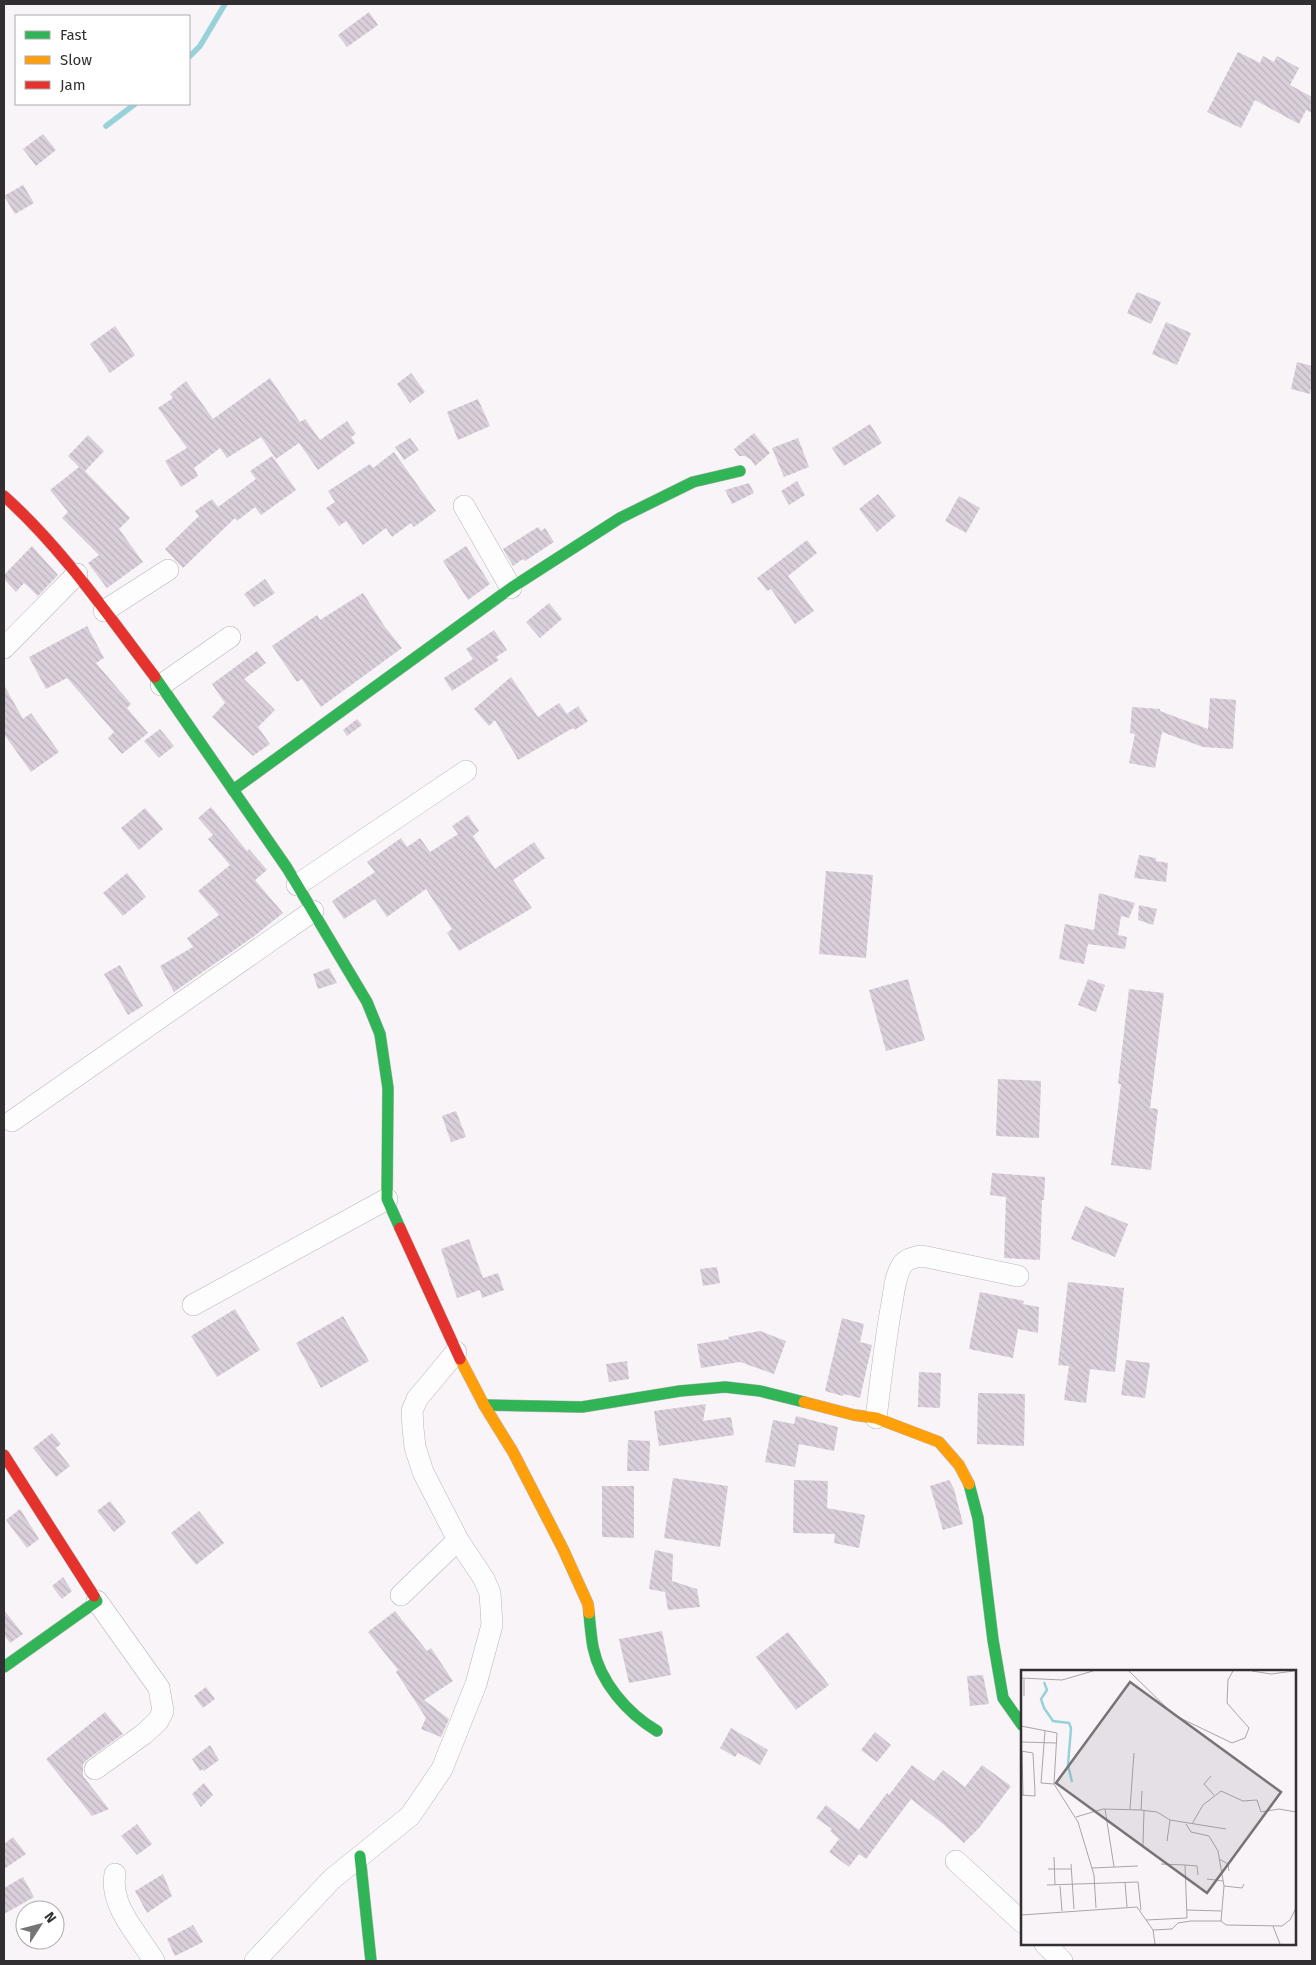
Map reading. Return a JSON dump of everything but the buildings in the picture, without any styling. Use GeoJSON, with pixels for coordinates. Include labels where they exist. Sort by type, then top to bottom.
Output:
{"type":"FeatureCollection","features":[{"type":"Feature","properties":{"kind":"street"},"geometry":{"type":"LineString","coordinates":[[233,790],[510,588],[620,518],[693,482],[740,471]]}},
{"type":"Feature","properties":{"kind":"street"},"geometry":{"type":"LineString","coordinates":[[4,496],[25,515],[77,574],[161,685],[297,885],[367,1002],[380,1034],[388,1088],[387,1199],[456,1352],[484,1405],[513,1452],[563,1549],[588,1604],[593,1647],[598,1664],[609,1686],[642,1722],[656,1730]]}},
{"type":"Feature","properties":{"kind":"street"},"geometry":{"type":"LineString","coordinates":[[464,506],[510,588]]}},
{"type":"Feature","properties":{"kind":"street"},"geometry":{"type":"LineString","coordinates":[[104,611],[168,570]]}},
{"type":"Feature","properties":{"kind":"street"},"geometry":{"type":"LineString","coordinates":[[4,648],[77,574]]}},
{"type":"Feature","properties":{"kind":"street"},"geometry":{"type":"LineString","coordinates":[[161,685],[230,637]]}},
{"type":"Feature","properties":{"kind":"street"},"geometry":{"type":"LineString","coordinates":[[297,885],[466,772]]}},
{"type":"Feature","properties":{"kind":"street"},"geometry":{"type":"LineString","coordinates":[[12,1121],[313,911]]}},
{"type":"Feature","properties":{"kind":"street"},"geometry":{"type":"LineString","coordinates":[[193,1305],[387,1199]]}},
{"type":"Feature","properties":{"kind":"street"},"geometry":{"type":"LineString","coordinates":[[876,1418],[886,1336],[897,1279],[902,1265],[906,1261],[922,1256],[1018,1276]]}},
{"type":"Feature","properties":{"kind":"street"},"geometry":{"type":"LineString","coordinates":[[255,1961],[332,1879],[410,1816],[442,1768],[476,1684],[492,1625],[490,1592],[484,1579],[458,1540],[423,1472],[415,1447],[412,1411],[417,1399],[456,1352]]}},
{"type":"Feature","properties":{"kind":"street"},"geometry":{"type":"LineString","coordinates":[[484,1405],[582,1407],[680,1391],[725,1387],[760,1391],[854,1415],[876,1418],[939,1442],[959,1465],[968,1483],[978,1518],[993,1640],[1003,1698],[1021,1724]]}},
{"type":"Feature","properties":{"kind":"street"},"geometry":{"type":"LineString","coordinates":[[4,1455],[97,1601],[159,1688],[163,1711],[158,1721],[144,1734],[96,1769]]}},
{"type":"Feature","properties":{"kind":"street"},"geometry":{"type":"LineString","coordinates":[[401,1595],[458,1540]]}},
{"type":"Feature","properties":{"kind":"street"},"geometry":{"type":"LineString","coordinates":[[4,1668],[97,1601]]}},
{"type":"Feature","properties":{"kind":"street"},"geometry":{"type":"LineString","coordinates":[[360,1856],[372,1961]]}},
{"type":"Feature","properties":{"kind":"street"},"geometry":{"type":"LineString","coordinates":[[956,1861],[1021,1921]]}},
{"type":"Feature","properties":{"kind":"street"},"geometry":{"type":"LineString","coordinates":[[116,1874],[114,1882],[116,1894],[122,1910],[154,1961]]}},
{"type":"Feature","properties":{"kind":"street"},"geometry":{"type":"LineString","coordinates":[[1046,1945],[1062,1961]]}},
{"type":"Feature","properties":{"kind":"waterway"},"geometry":{"type":"LineString","coordinates":[[190,56],[200,46],[225,4]]}},
{"type":"Feature","properties":{"kind":"waterway"},"geometry":{"type":"LineString","coordinates":[[106,126],[134,105]]}},
{"type":"Feature","properties":{"kind":"traffic: fast"},"geometry":{"type":"LineString","coordinates":[[233,790],[511,588],[620,518],[693,482],[740,471]]}},
{"type":"Feature","properties":{"kind":"traffic: fast"},"geometry":{"type":"LineString","coordinates":[[155,677],[287,868],[367,1002],[380,1034],[388,1088],[387,1199],[400,1228]]}},
{"type":"Feature","properties":{"kind":"traffic: fast"},"geometry":{"type":"LineString","coordinates":[[484,1405],[582,1407],[680,1391],[725,1387],[760,1391],[804,1402]]}},
{"type":"Feature","properties":{"kind":"traffic: fast"},"geometry":{"type":"LineString","coordinates":[[969,1484],[978,1518],[993,1640],[1003,1698],[1021,1724]]}},
{"type":"Feature","properties":{"kind":"traffic: fast"},"geometry":{"type":"LineString","coordinates":[[4,1667],[97,1601],[94,1596]]}},
{"type":"Feature","properties":{"kind":"traffic: fast"},"geometry":{"type":"LineString","coordinates":[[589,1613],[593,1647],[608,1684],[625,1706],[657,1731]]}},
{"type":"Feature","properties":{"kind":"traffic: fast"},"geometry":{"type":"LineString","coordinates":[[360,1856],[371,1961]]}},
{"type":"Feature","properties":{"kind":"traffic: slow"},"geometry":{"type":"LineString","coordinates":[[460,1359],[484,1405],[513,1452],[563,1549],[588,1604],[589,1613]]}},
{"type":"Feature","properties":{"kind":"traffic: slow"},"geometry":{"type":"LineString","coordinates":[[804,1402],[854,1415],[876,1418],[939,1442],[959,1465],[969,1484]]}},
{"type":"Feature","properties":{"kind":"traffic: jam"},"geometry":{"type":"LineString","coordinates":[[4,496],[65,560],[155,677]]}},
{"type":"Feature","properties":{"kind":"traffic: jam"},"geometry":{"type":"LineString","coordinates":[[400,1228],[460,1359]]}},
{"type":"Feature","properties":{"kind":"traffic: jam"},"geometry":{"type":"LineString","coordinates":[[4,1455],[94,1596]]}}]}
